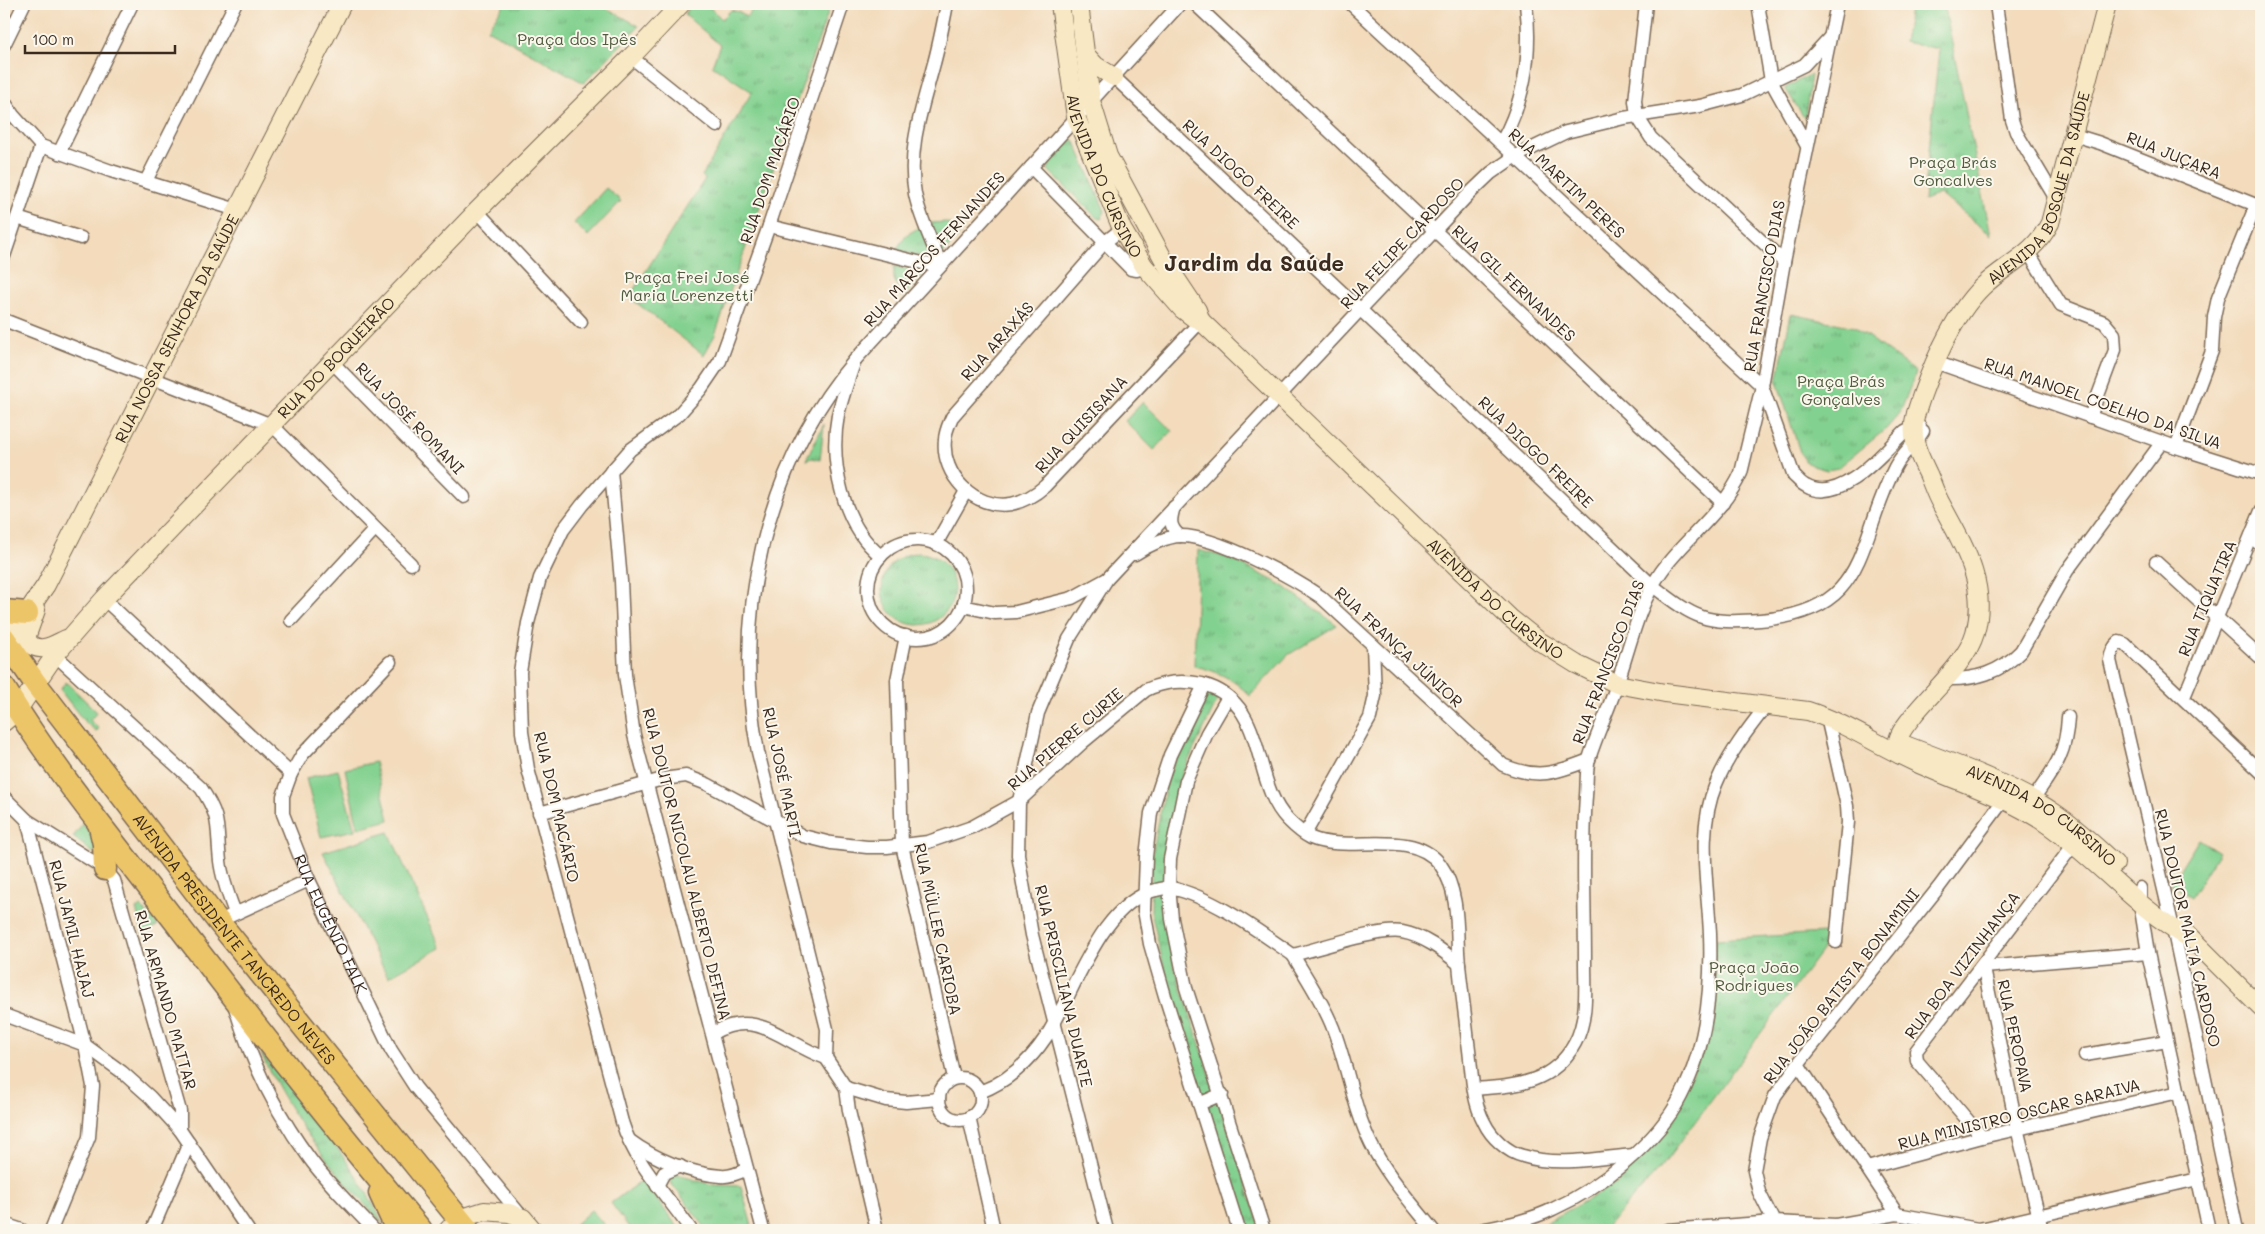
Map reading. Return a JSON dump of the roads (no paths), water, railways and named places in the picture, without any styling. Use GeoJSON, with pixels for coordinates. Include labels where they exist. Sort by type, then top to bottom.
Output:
{"type":"FeatureCollection","features":[{"type":"Feature","properties":{"kind":"highway"},"geometry":{"type":"LineString","coordinates":[[4,611],[27,613]]}},
{"type":"Feature","properties":{"kind":"highway","name":"AVENIDA PRESIDENTE TANCREDO NEVES"},"geometry":{"type":"LineString","coordinates":[[4,642],[36,684],[227,917],[459,1226]]}},
{"type":"Feature","properties":{"kind":"highway"},"geometry":{"type":"LineString","coordinates":[[4,688],[11,717],[98,821],[233,998],[421,1230]]}},
{"type":"Feature","properties":{"kind":"highway"},"geometry":{"type":"LineString","coordinates":[[98,821],[109,875]]}},
{"type":"Feature","properties":{"kind":"highway"},"geometry":{"type":"LineString","coordinates":[[370,1169],[397,1230]]}},
{"type":"Feature","properties":{"kind":"main road","name":"RUA NOSSA SENHORA DA SAÚDE"},"geometry":{"type":"LineString","coordinates":[[4,642],[46,585],[342,4]]}},
{"type":"Feature","properties":{"kind":"main road","name":"RUA DO BOQUEIRÃO"},"geometry":{"type":"LineString","coordinates":[[11,717],[55,655],[104,599],[478,211],[681,4]]}},
{"type":"Feature","properties":{"kind":"main road","name":"AVENIDA DO CURSINO"},"geometry":{"type":"LineString","coordinates":[[1060,4],[1076,117],[1122,229],[1144,266],[1182,309],[1191,317],[1202,320]]}},
{"type":"Feature","properties":{"kind":"main road","name":"AVENIDA DO CURSINO"},"geometry":{"type":"LineString","coordinates":[[1079,4],[1091,101],[1108,156],[1165,262],[1198,310],[1202,320],[1279,397],[1510,618],[1539,641],[1576,664],[1617,684],[1665,693],[1808,711],[1827,717],[2008,795],[2028,806],[2052,812],[2078,839],[2140,896],[2172,922],[2261,1008]]}},
{"type":"Feature","properties":{"kind":"main road","name":"AVENIDA BOSQUE DA SAÚDE"},"geometry":{"type":"LineString","coordinates":[[1918,433],[1938,360],[1968,303],[1982,287],[2028,252],[2043,236],[2050,223],[2108,4]]}},
{"type":"Feature","properties":{"kind":"main road"},"geometry":{"type":"LineString","coordinates":[[1085,54],[1096,66],[1114,77]]}},
{"type":"Feature","properties":{"kind":"main road"},"geometry":{"type":"LineString","coordinates":[[1122,229],[1128,228],[1133,230],[1148,249],[1165,262]]}},
{"type":"Feature","properties":{"kind":"main road"},"geometry":{"type":"LineString","coordinates":[[1871,736],[1890,735],[1910,719],[1963,657],[1975,634],[1980,609],[1978,584],[1969,557],[1935,494],[1918,433]]}},
{"type":"Feature","properties":{"kind":"main road"},"geometry":{"type":"LineString","coordinates":[[46,585],[26,639],[32,646],[41,649],[69,638]]}},
{"type":"Feature","properties":{"kind":"main road"},"geometry":{"type":"LineString","coordinates":[[1907,752],[1910,719]]}},
{"type":"Feature","properties":{"kind":"main road"},"geometry":{"type":"LineString","coordinates":[[459,1226],[484,1211],[509,1213],[528,1224]]}},
{"type":"Feature","properties":{"kind":"street"},"geometry":{"type":"LineString","coordinates":[[4,45],[24,4]]}},
{"type":"Feature","properties":{"kind":"street"},"geometry":{"type":"LineString","coordinates":[[58,153],[132,4]]}},
{"type":"Feature","properties":{"kind":"street"},"geometry":{"type":"LineString","coordinates":[[146,182],[234,4]]}},
{"type":"Feature","properties":{"kind":"street","name":"RUA DOM MACÁRIO"},"geometry":{"type":"LineString","coordinates":[[691,1230],[657,1186],[637,1157],[627,1138],[528,769],[522,732],[520,672],[528,623],[540,578],[552,550],[582,505],[611,471],[638,443],[678,414],[701,389],[720,361],[769,226],[843,4]]}},
{"type":"Feature","properties":{"kind":"street"},"geometry":{"type":"LineString","coordinates":[[940,266],[915,194],[913,163],[914,134],[941,37],[947,4]]}},
{"type":"Feature","properties":{"kind":"street","name":"RUA MARCOS FERNANDES"},"geometry":{"type":"LineString","coordinates":[[881,556],[868,546],[855,525],[840,482],[836,458],[838,416],[855,360],[1180,4]]}},
{"type":"Feature","properties":{"kind":"street","name":"RUA GIL FERNANDES"},"geometry":{"type":"LineString","coordinates":[[1195,4],[1723,503]]}},
{"type":"Feature","properties":{"kind":"street","name":"RUA MARTIM PERES"},"geometry":{"type":"LineString","coordinates":[[1350,4],[1762,386]]}},
{"type":"Feature","properties":{"kind":"street"},"geometry":{"type":"LineString","coordinates":[[1501,143],[1516,115],[1524,84],[1528,47],[1526,4]]}},
{"type":"Feature","properties":{"kind":"street"},"geometry":{"type":"LineString","coordinates":[[1646,4],[1644,36],[1637,74],[1635,101],[1637,116],[1651,138],[1784,262]]}},
{"type":"Feature","properties":{"kind":"street"},"geometry":{"type":"LineString","coordinates":[[1758,4],[1771,81],[1807,146]]}},
{"type":"Feature","properties":{"kind":"street","name":"RUA FRANCISCO DIAS"},"geometry":{"type":"LineString","coordinates":[[1474,1089],[1532,1081],[1551,1072],[1566,1058],[1576,1042],[1585,1006],[1584,820],[1589,760],[1639,619],[1653,586],[1672,558],[1723,503],[1735,486],[1741,473],[1762,386],[1784,262],[1837,4]]}},
{"type":"Feature","properties":{"kind":"street"},"geometry":{"type":"LineString","coordinates":[[1996,4],[2012,120],[2016,132],[2056,199]]}},
{"type":"Feature","properties":{"kind":"street","name":"RUA FELIPE CARDOSO"},"geometry":{"type":"LineString","coordinates":[[1087,608],[1107,579],[1175,505],[1491,173],[1514,157],[1566,132],[1637,116],[1700,106],[1742,95],[1804,64],[1830,37]]}},
{"type":"Feature","properties":{"kind":"street"},"geometry":{"type":"LineString","coordinates":[[631,57],[717,126]]}},
{"type":"Feature","properties":{"kind":"street"},"geometry":{"type":"LineString","coordinates":[[1804,64],[1822,82]]}},
{"type":"Feature","properties":{"kind":"street","name":"RUA DIOGO FREIRE"},"geometry":{"type":"LineString","coordinates":[[1114,77],[1362,309],[1653,586],[1680,607],[1696,616],[1719,622],[1791,617],[1806,612],[1833,596],[1852,575],[1892,473],[1918,433]]}},
{"type":"Feature","properties":{"kind":"street"},"geometry":{"type":"LineString","coordinates":[[4,101],[13,116],[41,146],[236,210]]}},
{"type":"Feature","properties":{"kind":"street","name":"RUA JUÇARA"},"geometry":{"type":"LineString","coordinates":[[2074,135],[2100,143],[2259,206]]}},
{"type":"Feature","properties":{"kind":"street"},"geometry":{"type":"LineString","coordinates":[[4,256],[41,146]]}},
{"type":"Feature","properties":{"kind":"street"},"geometry":{"type":"LineString","coordinates":[[1031,167],[1131,269],[1137,270],[1144,266]]}},
{"type":"Feature","properties":{"kind":"street"},"geometry":{"type":"LineString","coordinates":[[2176,446],[2212,350],[2214,317],[2218,298],[2259,206]]}},
{"type":"Feature","properties":{"kind":"street"},"geometry":{"type":"LineString","coordinates":[[478,211],[581,322]]}},
{"type":"Feature","properties":{"kind":"street"},"geometry":{"type":"LineString","coordinates":[[17,218],[81,238]]}},
{"type":"Feature","properties":{"kind":"street"},"geometry":{"type":"LineString","coordinates":[[769,226],[940,266]]}},
{"type":"Feature","properties":{"kind":"street","name":"RUA ARAXÁS"},"geometry":{"type":"LineString","coordinates":[[966,491],[955,478],[947,464],[944,440],[952,417],[1105,242],[1122,229]]}},
{"type":"Feature","properties":{"kind":"street"},"geometry":{"type":"LineString","coordinates":[[2028,252],[2061,305],[2104,322],[2114,334],[2115,350],[2090,417]]}},
{"type":"Feature","properties":{"kind":"street"},"geometry":{"type":"LineString","coordinates":[[4,320],[272,425],[411,564]]}},
{"type":"Feature","properties":{"kind":"street","name":"RUA QUISISANA"},"geometry":{"type":"LineString","coordinates":[[966,491],[990,503],[1009,504],[1034,495],[1046,486],[1202,320]]}},
{"type":"Feature","properties":{"kind":"street","name":"RUA JOSÉ MARTI"},"geometry":{"type":"LineString","coordinates":[[826,1058],[827,1029],[774,821],[752,722],[749,646],[752,600],[761,552],[783,481],[813,420],[855,360]]}},
{"type":"Feature","properties":{"kind":"street","name":"RUA MANOEL COELHO DA SILVA"},"geometry":{"type":"LineString","coordinates":[[1938,360],[2090,417],[2261,474]]}},
{"type":"Feature","properties":{"kind":"street","name":"RUA JOSÉ ROMANI"},"geometry":{"type":"LineString","coordinates":[[332,362],[464,497]]}},
{"type":"Feature","properties":{"kind":"street"},"geometry":{"type":"LineString","coordinates":[[1762,386],[1794,476],[1806,486],[1815,490],[1826,490],[1843,486],[1880,455],[1918,433]]}},
{"type":"Feature","properties":{"kind":"street"},"geometry":{"type":"LineString","coordinates":[[1945,678],[1963,680],[1982,676],[2011,661],[2021,651],[2067,570],[2162,442]]}},
{"type":"Feature","properties":{"kind":"street"},"geometry":{"type":"LineString","coordinates":[[1880,455],[1890,463],[1892,473]]}},
{"type":"Feature","properties":{"kind":"street","name":"RUA DOUTOR NICOLAU ALBERTO DEFINA"},"geometry":{"type":"LineString","coordinates":[[611,471],[621,581],[625,675],[634,735],[763,1230]]}},
{"type":"Feature","properties":{"kind":"street"},"geometry":{"type":"LineString","coordinates":[[936,544],[966,491]]}},
{"type":"Feature","properties":{"kind":"street"},"geometry":{"type":"LineString","coordinates":[[1175,505],[1170,525],[1180,536]]}},
{"type":"Feature","properties":{"kind":"street","name":"RUA TIQUATIRA"},"geometry":{"type":"LineString","coordinates":[[2184,697],[2261,511]]}},
{"type":"Feature","properties":{"kind":"street"},"geometry":{"type":"LineString","coordinates":[[291,620],[375,529]]}},
{"type":"Feature","properties":{"kind":"street","name":"RUA FRANÇA JÚNIOR"},"geometry":{"type":"LineString","coordinates":[[1123,562],[1153,544],[1180,536],[1215,542],[1305,586],[1327,602],[1494,757],[1511,768],[1530,774],[1542,775],[1589,760]]}},
{"type":"Feature","properties":{"kind":"street"},"geometry":{"type":"LineString","coordinates":[[2251,536],[2261,546]]}},
{"type":"Feature","properties":{"kind":"street"},"geometry":{"type":"LineString","coordinates":[[923,540],[936,544],[952,555],[962,569],[966,586],[963,606],[956,619],[942,631],[927,637],[906,636],[892,631],[882,623],[870,601],[868,592],[870,575],[881,556],[890,548],[906,541],[923,540]]}},
{"type":"Feature","properties":{"kind":"street"},"geometry":{"type":"LineString","coordinates":[[2156,562],[2261,658]]}},
{"type":"Feature","properties":{"kind":"street","name":"RUA FELIPE CARDOSO"},"geometry":{"type":"LineString","coordinates":[[963,606],[995,613],[1016,612],[1072,598],[1107,579]]}},
{"type":"Feature","properties":{"kind":"street"},"geometry":{"type":"LineString","coordinates":[[1072,598],[1087,608]]}},
{"type":"Feature","properties":{"kind":"street"},"geometry":{"type":"LineString","coordinates":[[104,599],[291,774]]}},
{"type":"Feature","properties":{"kind":"street","name":"RUA PRISCILIANA DUARTE"},"geometry":{"type":"LineString","coordinates":[[1087,608],[1069,639],[1038,713],[1018,802],[1018,856],[1032,935],[1107,1230]]}},
{"type":"Feature","properties":{"kind":"street","name":"RUA MÜLLER CARIOBA"},"geometry":{"type":"LineString","coordinates":[[906,636],[898,680],[902,845],[954,1078]]}},
{"type":"Feature","properties":{"kind":"street","name":"RUA DOUTOR MALTA CARDOSO"},"geometry":{"type":"LineString","coordinates":[[2184,697],[2125,644],[2119,642],[2115,645],[2110,660],[2172,922],[2238,1230]]}},
{"type":"Feature","properties":{"kind":"street"},"geometry":{"type":"LineString","coordinates":[[1305,834],[1368,723],[1375,696],[1373,645]]}},
{"type":"Feature","properties":{"kind":"street"},"geometry":{"type":"LineString","coordinates":[[55,655],[201,788],[213,806],[217,816],[220,863],[229,897],[227,917],[309,880]]}},
{"type":"Feature","properties":{"kind":"street"},"geometry":{"type":"LineString","coordinates":[[1963,657],[1964,663],[1970,669],[1982,676]]}},
{"type":"Feature","properties":{"kind":"street","name":"RUA EUGÊNIO FALK"},"geometry":{"type":"LineString","coordinates":[[390,662],[311,744],[291,774],[283,796],[283,814],[309,880],[396,1058],[416,1087],[528,1224]]}},
{"type":"Feature","properties":{"kind":"street"},"geometry":{"type":"LineString","coordinates":[[1374,678],[1384,670],[1400,669]]}},
{"type":"Feature","properties":{"kind":"street","name":"RUA PIERRE CURIE"},"geometry":{"type":"LineString","coordinates":[[539,813],[678,776],[691,777],[707,784],[795,833],[831,843],[867,847],[928,842],[950,836],[987,820],[1018,802],[1082,743],[1146,690],[1176,681],[1204,685],[1228,697],[1245,716],[1275,802],[1286,818],[1310,838],[1335,844],[1395,843],[1418,850],[1434,858],[1440,864],[1452,888],[1456,910],[1459,964],[1474,1089],[1479,1112],[1484,1124],[1492,1134],[1520,1156],[1536,1160],[1562,1161],[1633,1155]]}},
{"type":"Feature","properties":{"kind":"street"},"geometry":{"type":"LineString","coordinates":[[1204,685],[1170,754],[1152,813],[1146,857],[1144,910],[1150,944],[1165,996],[1239,1230]]}},
{"type":"Feature","properties":{"kind":"street"},"geometry":{"type":"LineString","coordinates":[[1228,697],[1207,733],[1186,781],[1170,859],[1169,887],[1172,919],[1186,988],[1265,1230]]}},
{"type":"Feature","properties":{"kind":"street"},"geometry":{"type":"LineString","coordinates":[[2184,697],[2261,772]]}},
{"type":"Feature","properties":{"kind":"street"},"geometry":{"type":"LineString","coordinates":[[1481,1230],[1513,1223],[1552,1210],[1580,1196],[1610,1176],[1633,1155],[1666,1119],[1681,1096],[1698,1052],[1707,1016],[1710,985],[1710,933],[1704,855],[1707,821],[1715,785],[1737,746],[1767,705]]}},
{"type":"Feature","properties":{"kind":"street"},"geometry":{"type":"LineString","coordinates":[[1827,717],[1847,806],[1848,822],[1836,942]]}},
{"type":"Feature","properties":{"kind":"street"},"geometry":{"type":"LineString","coordinates":[[2028,806],[2052,772],[2065,747],[2068,717]]}},
{"type":"Feature","properties":{"kind":"street"},"geometry":{"type":"LineString","coordinates":[[1162,776],[1186,781]]}},
{"type":"Feature","properties":{"kind":"street","name":"RUA JOÃO BATISTA BONAMINI"},"geometry":{"type":"LineString","coordinates":[[1774,1222],[1755,1180],[1757,1149],[1775,1096],[2008,795]]}},
{"type":"Feature","properties":{"kind":"street"},"geometry":{"type":"LineString","coordinates":[[4,797],[27,820],[109,875]]}},
{"type":"Feature","properties":{"kind":"street","name":"RUA JAMIL HAJAJ"},"geometry":{"type":"LineString","coordinates":[[27,820],[85,1046],[93,1086],[89,1137],[51,1230]]}},
{"type":"Feature","properties":{"kind":"street","name":"RUA BOA VIZINHANÇA"},"geometry":{"type":"LineString","coordinates":[[1982,1136],[1917,1061],[1915,1055],[1924,1039],[1983,965],[2078,839]]}},
{"type":"Feature","properties":{"kind":"street","name":"RUA ARMANDO MATTAR"},"geometry":{"type":"LineString","coordinates":[[109,875],[180,1111],[180,1130]]}},
{"type":"Feature","properties":{"kind":"street"},"geometry":{"type":"LineString","coordinates":[[980,1092],[1006,1078],[1029,1059],[1054,1022],[1082,968],[1113,918],[1144,893],[1169,887],[1209,903],[1293,955],[1321,1001],[1333,1028],[1360,1120],[1372,1145],[1385,1169],[1433,1230]]}},
{"type":"Feature","properties":{"kind":"street"},"geometry":{"type":"LineString","coordinates":[[2140,896],[2148,953],[2209,1230]]}},
{"type":"Feature","properties":{"kind":"street"},"geometry":{"type":"LineString","coordinates":[[1293,955],[1389,931],[1402,932],[1430,942],[1459,964]]}},
{"type":"Feature","properties":{"kind":"street"},"geometry":{"type":"LineString","coordinates":[[1430,942],[1454,942],[1458,940]]}},
{"type":"Feature","properties":{"kind":"street"},"geometry":{"type":"LineString","coordinates":[[1983,965],[2148,953]]}},
{"type":"Feature","properties":{"kind":"street","name":"RUA PEROPAVA"},"geometry":{"type":"LineString","coordinates":[[1983,965],[2017,1128],[2042,1230]]}},
{"type":"Feature","properties":{"kind":"street"},"geometry":{"type":"LineString","coordinates":[[1165,996],[1186,988]]}},
{"type":"Feature","properties":{"kind":"street"},"geometry":{"type":"LineString","coordinates":[[233,998],[246,1045],[274,1102],[310,1159],[374,1230]]}},
{"type":"Feature","properties":{"kind":"street"},"geometry":{"type":"LineString","coordinates":[[5,1020],[85,1046],[122,1072],[150,1096],[180,1130],[248,1230]]}},
{"type":"Feature","properties":{"kind":"street"},"geometry":{"type":"LineString","coordinates":[[713,1033],[725,1026],[744,1023],[768,1029],[810,1053],[826,1058],[846,1088],[848,1111],[877,1230]]}},
{"type":"Feature","properties":{"kind":"street"},"geometry":{"type":"LineString","coordinates":[[2085,1055],[2167,1041]]}},
{"type":"Feature","properties":{"kind":"street"},"geometry":{"type":"LineString","coordinates":[[1798,1064],[1897,1214]]}},
{"type":"Feature","properties":{"kind":"street"},"geometry":{"type":"LineString","coordinates":[[954,1078],[967,1079],[977,1086],[980,1092],[978,1109],[969,1117],[964,1119],[952,1118],[942,1110],[939,1099],[943,1086],[954,1078]]}},
{"type":"Feature","properties":{"kind":"street"},"geometry":{"type":"LineString","coordinates":[[150,1096],[162,1096],[173,1088]]}},
{"type":"Feature","properties":{"kind":"street"},"geometry":{"type":"LineString","coordinates":[[846,1088],[886,1100],[906,1102],[939,1099]]}},
{"type":"Feature","properties":{"kind":"street","name":"RUA MINISTRO OSCAR SARAIVA"},"geometry":{"type":"LineString","coordinates":[[1867,1168],[1982,1136],[2179,1092]]}},
{"type":"Feature","properties":{"kind":"street"},"geometry":{"type":"LineString","coordinates":[[1199,1104],[1222,1094]]}},
{"type":"Feature","properties":{"kind":"street"},"geometry":{"type":"LineString","coordinates":[[969,1117],[994,1230]]}},
{"type":"Feature","properties":{"kind":"street"},"geometry":{"type":"LineString","coordinates":[[627,1138],[654,1157],[680,1166],[722,1176],[747,1169]]}},
{"type":"Feature","properties":{"kind":"street"},"geometry":{"type":"LineString","coordinates":[[152,1230],[189,1143]]}},
{"type":"Feature","properties":{"kind":"street"},"geometry":{"type":"LineString","coordinates":[[1589,1158],[1604,1166],[1610,1176]]}},
{"type":"Feature","properties":{"kind":"street"},"geometry":{"type":"LineString","coordinates":[[657,1186],[664,1172],[680,1166]]}},
{"type":"Feature","properties":{"kind":"street"},"geometry":{"type":"LineString","coordinates":[[1668,1230],[1774,1222],[1836,1225],[1897,1214],[1978,1229],[2038,1218],[2198,1179]]}},
{"type":"Feature","properties":{"kind":"street"},"geometry":{"type":"LineString","coordinates":[[484,1211],[499,1203],[500,1196],[497,1186]]}},
{"type":"Feature","properties":{"kind":"street"},"geometry":{"type":"LineString","coordinates":[[1230,1199],[1252,1193]]}},
{"type":"Feature","properties":{"kind":"street"},"geometry":{"type":"LineString","coordinates":[[4,1224],[22,1230]]}},
{"type":"Feature","properties":{"kind":"district","name":"Jardim da Saúde"},"geometry":{"type":"Point","coordinates":[1254,264]}},
{"type":"Feature","properties":{"kind":"park label","name":"Praça dos Ipês"},"geometry":{"type":"Point","coordinates":[577,39]}},
{"type":"Feature","properties":{"kind":"park label","name":"Praça Brás Goncalves"},"geometry":{"type":"Point","coordinates":[1953,171]}},
{"type":"Feature","properties":{"kind":"park label","name":"Praça Frei José Maria Lorenzetti"},"geometry":{"type":"Point","coordinates":[687,286]}},
{"type":"Feature","properties":{"kind":"park label","name":"Praça Brás Gonçalves"},"geometry":{"type":"Point","coordinates":[1841,390]}},
{"type":"Feature","properties":{"kind":"park label","name":"Praça João Rodrigues"},"geometry":{"type":"Point","coordinates":[1754,976]}}]}
